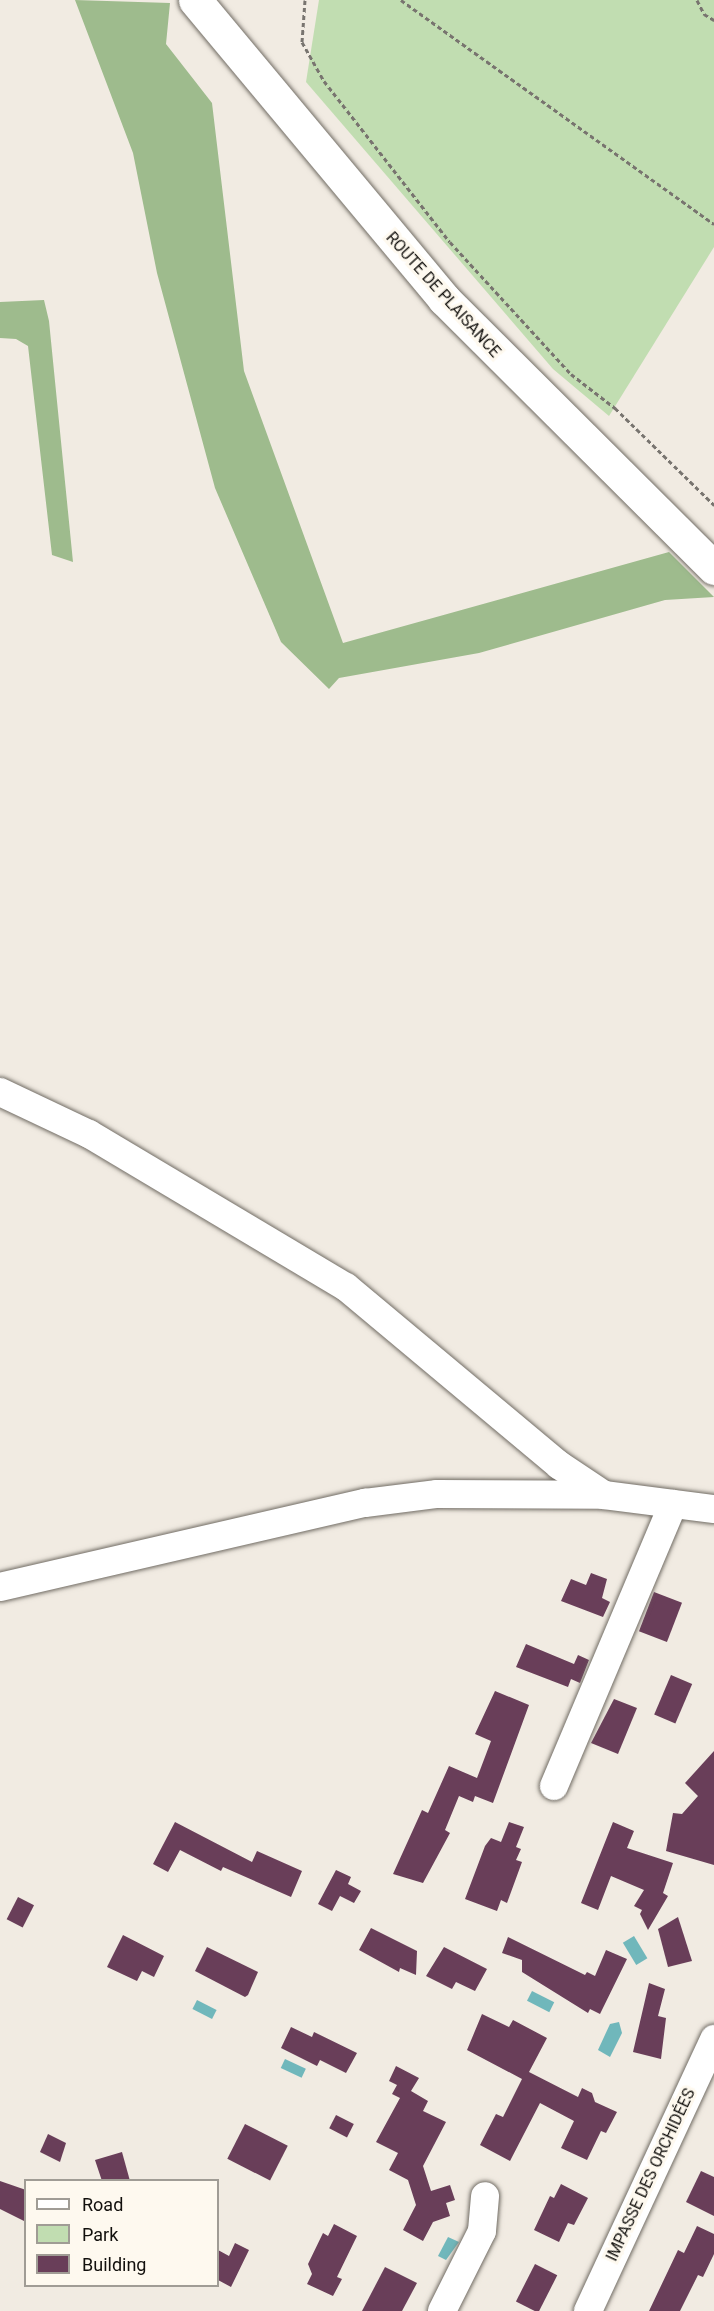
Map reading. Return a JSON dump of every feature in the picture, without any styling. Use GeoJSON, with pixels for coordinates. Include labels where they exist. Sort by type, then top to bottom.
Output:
{"type":"FeatureCollection","features":[{"type":"Feature","properties":{"kind":"main road","name":"ROUTE DE PLAISANCE"},"geometry":{"type":"LineString","coordinates":[[195,0],[444,299],[714,568]]}},
{"type":"Feature","properties":{"kind":"street"},"geometry":{"type":"LineString","coordinates":[[0,1092],[89,1134],[346,1287],[559,1465],[604,1495]]}},
{"type":"Feature","properties":{"kind":"street"},"geometry":{"type":"LineString","coordinates":[[0,1587],[365,1503],[437,1494],[604,1495],[714,1509]]}},
{"type":"Feature","properties":{"kind":"street"},"geometry":{"type":"LineString","coordinates":[[554,1786],[673,1504]]}},
{"type":"Feature","properties":{"kind":"street","name":"IMPASSE DES ORCHIDÉES"},"geometry":{"type":"LineString","coordinates":[[588,2311],[714,2039]]}},
{"type":"Feature","properties":{"kind":"street"},"geometry":{"type":"LineString","coordinates":[[442,2311],[482,2231],[485,2196]]}},
{"type":"Feature","properties":{"kind":"path"},"geometry":{"type":"LineString","coordinates":[[305,0],[302,42],[324,81],[450,242],[571,374],[615,408],[714,506]]}},
{"type":"Feature","properties":{"kind":"path"},"geometry":{"type":"LineString","coordinates":[[401,0],[714,224]]}},
{"type":"Feature","properties":{"kind":"path"},"geometry":{"type":"LineString","coordinates":[[697,0],[704,14],[714,20]]}},
{"type":"Feature","properties":{"kind":"green space"},"geometry":{"type":"Polygon","coordinates":[[[75,0],[170,3],[166,44],[212,103],[244,371],[343,643],[669,552],[714,597],[665,600],[479,653],[339,678],[329,689],[281,642],[215,488],[157,273],[133,153],[75,0]]]}},
{"type":"Feature","properties":{"kind":"green space"},"geometry":{"type":"Polygon","coordinates":[[[319,0],[714,0],[714,247],[609,416],[553,369],[306,82],[319,0]]]}},
{"type":"Feature","properties":{"kind":"green space"},"geometry":{"type":"Polygon","coordinates":[[[44,300],[49,321],[73,562],[52,555],[28,346],[16,339],[0,338],[0,302],[44,300]]]}},
{"type":"Feature","properties":{"kind":"water"},"geometry":{"type":"Polygon","coordinates":[[[634,1936],[647,1958],[636,1965],[623,1943],[634,1936]]]}},
{"type":"Feature","properties":{"kind":"water"},"geometry":{"type":"Polygon","coordinates":[[[532,1991],[554,2002],[549,2012],[527,2001],[532,1991]]]}},
{"type":"Feature","properties":{"kind":"water"},"geometry":{"type":"Polygon","coordinates":[[[197,2000],[217,2010],[212,2019],[192,2009],[197,2000]]]}},
{"type":"Feature","properties":{"kind":"water"},"geometry":{"type":"Polygon","coordinates":[[[619,2022],[622,2033],[610,2057],[598,2050],[610,2024],[619,2022]]]}},
{"type":"Feature","properties":{"kind":"water"},"geometry":{"type":"Polygon","coordinates":[[[285,2059],[306,2069],[302,2078],[281,2068],[285,2059]]]}},
{"type":"Feature","properties":{"kind":"water"},"geometry":{"type":"Polygon","coordinates":[[[448,2237],[459,2242],[446,2260],[438,2256],[448,2237]]]}},
{"type":"Feature","properties":{"kind":"building"},"geometry":{"type":"Polygon","coordinates":[[[591,1573],[607,1579],[602,1598],[610,1602],[603,1617],[561,1601],[571,1579],[586,1585],[591,1573]]]}},
{"type":"Feature","properties":{"kind":"building"},"geometry":{"type":"Polygon","coordinates":[[[654,1592],[682,1603],[667,1642],[639,1631],[654,1592]]]}},
{"type":"Feature","properties":{"kind":"building"},"geometry":{"type":"Polygon","coordinates":[[[526,1644],[574,1664],[578,1655],[589,1660],[580,1683],[571,1679],[568,1687],[516,1667],[526,1644]]]}},
{"type":"Feature","properties":{"kind":"building"},"geometry":{"type":"Polygon","coordinates":[[[671,1675],[692,1684],[675,1724],[654,1715],[671,1675]]]}},
{"type":"Feature","properties":{"kind":"building"},"geometry":{"type":"Polygon","coordinates":[[[495,1691],[529,1705],[493,1803],[475,1796],[473,1802],[459,1796],[445,1830],[450,1833],[423,1883],[393,1874],[422,1810],[428,1813],[449,1766],[477,1778],[491,1741],[475,1734],[495,1691]]]}},
{"type":"Feature","properties":{"kind":"building"},"geometry":{"type":"Polygon","coordinates":[[[614,1699],[637,1708],[618,1754],[591,1743],[614,1699]]]}},
{"type":"Feature","properties":{"kind":"building"},"geometry":{"type":"Polygon","coordinates":[[[714,1751],[714,1865],[666,1851],[673,1813],[682,1814],[698,1796],[685,1783],[714,1751]]]}},
{"type":"Feature","properties":{"kind":"building"},"geometry":{"type":"Polygon","coordinates":[[[175,1822],[252,1862],[257,1851],[302,1871],[291,1897],[223,1867],[221,1871],[180,1850],[168,1872],[153,1864],[175,1822]]]}},
{"type":"Feature","properties":{"kind":"building"},"geometry":{"type":"Polygon","coordinates":[[[509,1822],[524,1827],[516,1847],[521,1849],[516,1860],[522,1862],[507,1903],[501,1900],[497,1911],[465,1899],[485,1846],[491,1838],[501,1842],[509,1822]]]}},
{"type":"Feature","properties":{"kind":"building"},"geometry":{"type":"Polygon","coordinates":[[[613,1822],[634,1831],[627,1848],[673,1863],[663,1893],[668,1896],[648,1930],[640,1914],[642,1910],[634,1906],[644,1890],[611,1876],[598,1910],[581,1903],[613,1822]]]}},
{"type":"Feature","properties":{"kind":"building"},"geometry":{"type":"Polygon","coordinates":[[[336,1870],[351,1877],[348,1884],[361,1891],[354,1903],[340,1896],[332,1911],[318,1904],[336,1870]]]}},
{"type":"Feature","properties":{"kind":"building"},"geometry":{"type":"Polygon","coordinates":[[[18,1897],[34,1905],[23,1927],[7,1919],[18,1897]]]}},
{"type":"Feature","properties":{"kind":"building"},"geometry":{"type":"Polygon","coordinates":[[[678,1917],[692,1961],[668,1967],[658,1929],[678,1917]]]}},
{"type":"Feature","properties":{"kind":"building"},"geometry":{"type":"Polygon","coordinates":[[[371,1928],[417,1951],[416,1975],[400,1968],[399,1972],[359,1950],[371,1928]]]}},
{"type":"Feature","properties":{"kind":"building"},"geometry":{"type":"Polygon","coordinates":[[[123,1935],[164,1956],[154,1977],[142,1971],[137,1981],[107,1967],[123,1935]]]}},
{"type":"Feature","properties":{"kind":"building"},"geometry":{"type":"Polygon","coordinates":[[[508,1937],[585,1975],[587,1972],[595,1976],[606,1950],[627,1959],[600,2014],[590,2009],[588,2013],[522,1972],[522,1960],[502,1953],[508,1937]]]}},
{"type":"Feature","properties":{"kind":"building"},"geometry":{"type":"Polygon","coordinates":[[[207,1947],[258,1972],[248,1995],[245,1997],[195,1971],[207,1947]]]}},
{"type":"Feature","properties":{"kind":"building"},"geometry":{"type":"Polygon","coordinates":[[[444,1947],[487,1969],[475,1991],[456,1982],[452,1989],[426,1976],[444,1947]]]}},
{"type":"Feature","properties":{"kind":"building"},"geometry":{"type":"Polygon","coordinates":[[[649,1983],[665,1989],[658,2016],[666,2018],[661,2059],[633,2052],[649,1983]]]}},
{"type":"Feature","properties":{"kind":"building"},"geometry":{"type":"Polygon","coordinates":[[[482,2014],[509,2027],[513,2020],[547,2038],[529,2072],[578,2097],[582,2088],[592,2093],[595,2102],[617,2112],[606,2133],[601,2131],[587,2160],[561,2148],[574,2121],[540,2103],[510,2161],[480,2145],[496,2114],[503,2117],[522,2079],[467,2050],[482,2014]]]}},
{"type":"Feature","properties":{"kind":"building"},"geometry":{"type":"Polygon","coordinates":[[[291,2027],[312,2037],[314,2032],[357,2053],[346,2073],[320,2060],[317,2066],[281,2048],[291,2027]]]}},
{"type":"Feature","properties":{"kind":"building"},"geometry":{"type":"Polygon","coordinates":[[[396,2066],[419,2078],[411,2091],[428,2101],[423,2111],[446,2122],[423,2166],[431,2191],[450,2185],[455,2200],[446,2203],[450,2216],[433,2222],[423,2241],[403,2230],[416,2205],[408,2180],[389,2170],[398,2153],[376,2142],[400,2098],[392,2094],[397,2085],[389,2081],[396,2066]]]}},
{"type":"Feature","properties":{"kind":"building"},"geometry":{"type":"Polygon","coordinates":[[[336,2115],[354,2124],[347,2137],[329,2128],[336,2115]]]}},
{"type":"Feature","properties":{"kind":"building"},"geometry":{"type":"Polygon","coordinates":[[[245,2124],[288,2146],[270,2181],[227,2159],[245,2124]]]}},
{"type":"Feature","properties":{"kind":"building"},"geometry":{"type":"Polygon","coordinates":[[[48,2134],[66,2143],[60,2162],[40,2152],[48,2134]]]}},
{"type":"Feature","properties":{"kind":"building"},"geometry":{"type":"Polygon","coordinates":[[[122,2152],[129,2179],[101,2179],[95,2160],[122,2152]]]}},
{"type":"Feature","properties":{"kind":"building"},"geometry":{"type":"Polygon","coordinates":[[[701,2171],[714,2177],[714,2216],[686,2202],[701,2171]]]}},
{"type":"Feature","properties":{"kind":"building"},"geometry":{"type":"Polygon","coordinates":[[[0,2181],[24,2189],[24,2221],[0,2209],[0,2181]]]}},
{"type":"Feature","properties":{"kind":"building"},"geometry":{"type":"Polygon","coordinates":[[[561,2184],[588,2198],[574,2225],[568,2223],[559,2242],[534,2230],[550,2196],[554,2198],[561,2184]]]}},
{"type":"Feature","properties":{"kind":"building"},"geometry":{"type":"Polygon","coordinates":[[[334,2224],[357,2236],[337,2277],[342,2279],[333,2296],[307,2284],[312,2274],[308,2264],[323,2233],[328,2236],[334,2224]]]}},
{"type":"Feature","properties":{"kind":"building"},"geometry":{"type":"Polygon","coordinates":[[[697,2226],[714,2234],[714,2254],[703,2277],[698,2275],[680,2311],[649,2311],[678,2250],[684,2253],[697,2226]]]}},
{"type":"Feature","properties":{"kind":"building"},"geometry":{"type":"Polygon","coordinates":[[[235,2243],[249,2250],[231,2287],[219,2281],[219,2251],[229,2256],[235,2243]]]}},
{"type":"Feature","properties":{"kind":"building"},"geometry":{"type":"Polygon","coordinates":[[[535,2264],[557,2275],[539,2311],[516,2301],[535,2264]]]}},
{"type":"Feature","properties":{"kind":"building"},"geometry":{"type":"Polygon","coordinates":[[[385,2267],[417,2283],[402,2311],[362,2311],[385,2267]]]}}]}
